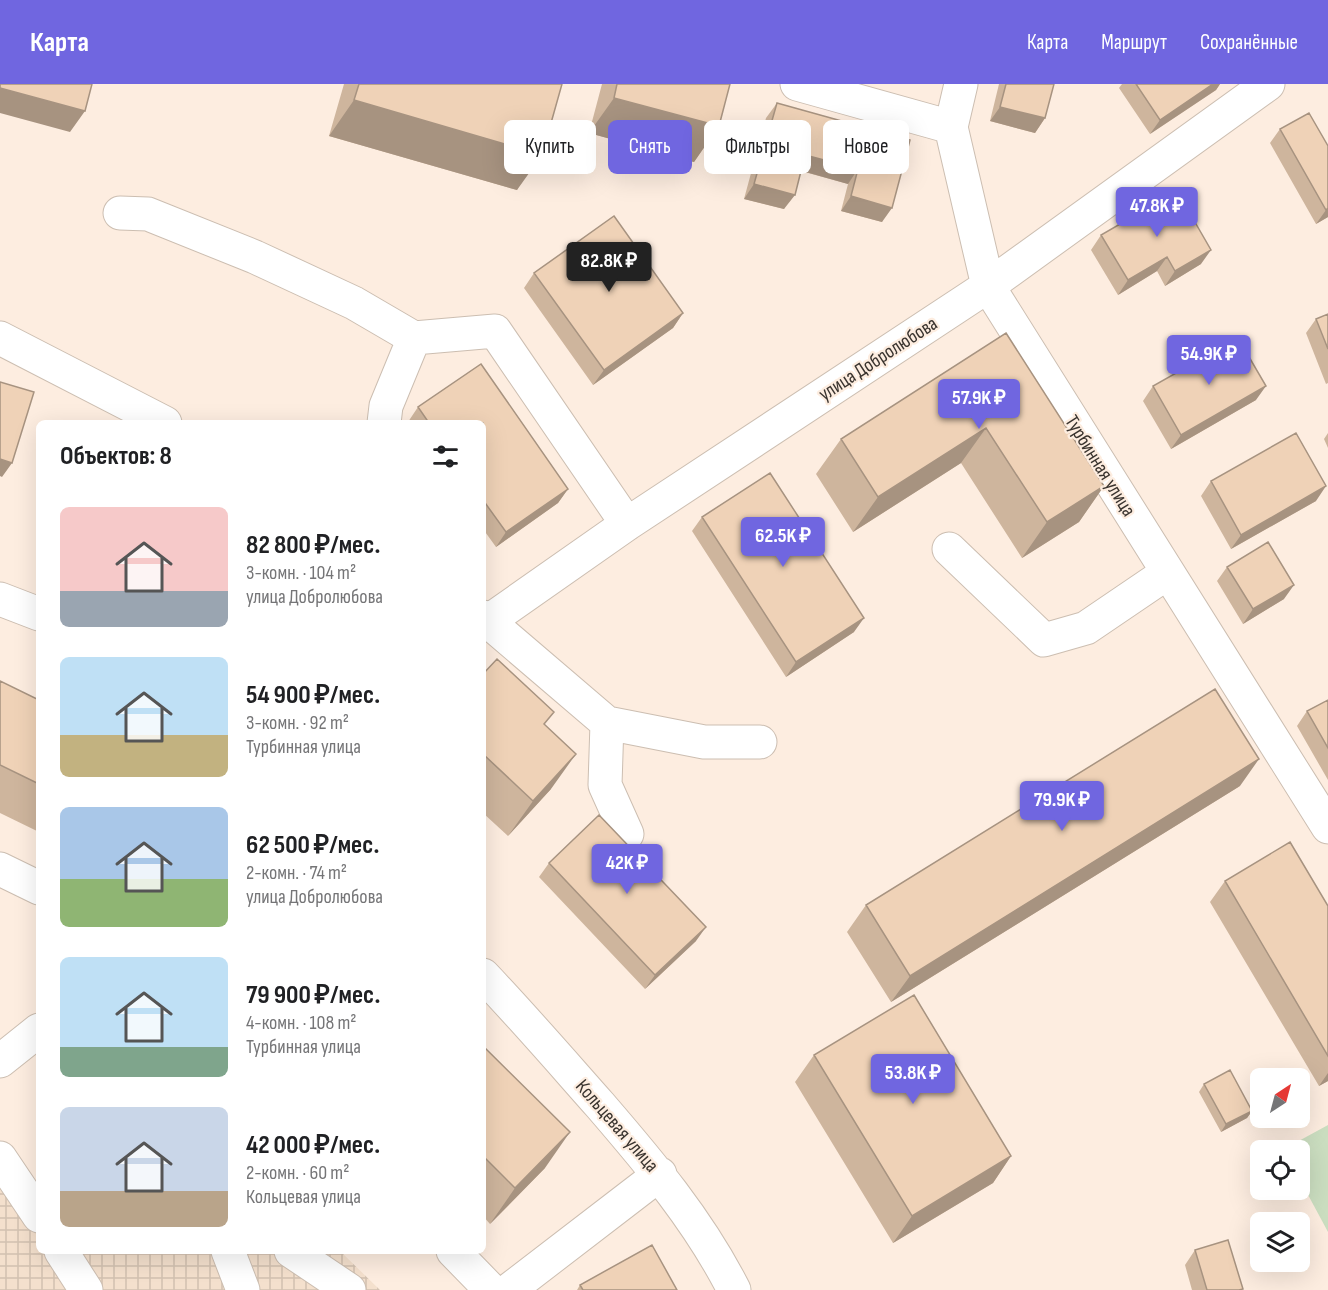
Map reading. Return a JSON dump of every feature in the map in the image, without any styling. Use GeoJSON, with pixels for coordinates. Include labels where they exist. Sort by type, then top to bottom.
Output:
{"type":"FeatureCollection","features":[{"type":"Feature","properties":{"kind":"street"},"geometry":{"type":"LineString","coordinates":[[797,84],[951,127],[962,84]]}},
{"type":"Feature","properties":{"kind":"street","name":"улица Добролюбова"},"geometry":{"type":"LineString","coordinates":[[486,620],[627,524],[988,286],[1268,84]]}},
{"type":"Feature","properties":{"kind":"street","name":"Турбинная улица"},"geometry":{"type":"LineString","coordinates":[[951,127],[988,286],[1328,827]]}},
{"type":"Feature","properties":{"kind":"street"},"geometry":{"type":"LineString","coordinates":[[120,213],[148,214],[255,257],[354,303],[414,338],[495,331],[627,524]]}},
{"type":"Feature","properties":{"kind":"street"},"geometry":{"type":"LineString","coordinates":[[0,338],[159,420]]}},
{"type":"Feature","properties":{"kind":"street"},"geometry":{"type":"LineString","coordinates":[[384,420],[386,406],[414,338]]}},
{"type":"Feature","properties":{"kind":"street"},"geometry":{"type":"LineString","coordinates":[[949,549],[1044,640],[1086,628],[1167,573]]}},
{"type":"Feature","properties":{"kind":"street"},"geometry":{"type":"LineString","coordinates":[[0,599],[36,613]]}},
{"type":"Feature","properties":{"kind":"street"},"geometry":{"type":"LineString","coordinates":[[486,622],[607,723],[704,742],[760,742]]}},
{"type":"Feature","properties":{"kind":"street"},"geometry":{"type":"LineString","coordinates":[[607,723],[605,785],[627,834]]}},
{"type":"Feature","properties":{"kind":"street"},"geometry":{"type":"LineString","coordinates":[[0,869],[36,887]]}},
{"type":"Feature","properties":{"kind":"street","name":"Кольцевая улица"},"geometry":{"type":"LineString","coordinates":[[486,978],[527,1021],[660,1174],[714,1252],[734,1290]]}},
{"type":"Feature","properties":{"kind":"street"},"geometry":{"type":"LineString","coordinates":[[0,1061],[36,1032]]}},
{"type":"Feature","properties":{"kind":"street"},"geometry":{"type":"LineString","coordinates":[[0,1158],[36,1212]]}},
{"type":"Feature","properties":{"kind":"street"},"geometry":{"type":"LineString","coordinates":[[509,1290],[660,1174]]}},
{"type":"Feature","properties":{"kind":"street"},"geometry":{"type":"LineString","coordinates":[[63,1254],[86,1290]]}},
{"type":"Feature","properties":{"kind":"street"},"geometry":{"type":"LineString","coordinates":[[229,1254],[243,1290]]}},
{"type":"Feature","properties":{"kind":"street"},"geometry":{"type":"LineString","coordinates":[[296,1254],[350,1290]]}},
{"type":"Feature","properties":{"kind":"street"},"geometry":{"type":"LineString","coordinates":[[456,1254],[491,1290]]}},
{"type":"Feature","properties":{"kind":"shaded area"},"geometry":{"type":"Polygon","coordinates":[[[0,1168],[36,1199],[36,1254],[343,1254],[380,1290],[0,1290],[0,1168]]]}},
{"type":"Feature","properties":{"kind":"green space"},"geometry":{"type":"Polygon","coordinates":[[[1328,1125],[1328,1232],[1310,1198],[1310,1140],[1300,1140],[1328,1125]]]}},
{"type":"Feature","properties":{"kind":"building"},"geometry":{"type":"Polygon","coordinates":[[[0,84],[92,84],[85,111],[0,88],[0,84]]]}},
{"type":"Feature","properties":{"kind":"building"},"geometry":{"type":"Polygon","coordinates":[[[359,84],[562,84],[552,120],[504,120],[504,144],[354,100],[359,84]]]}},
{"type":"Feature","properties":{"kind":"building"},"geometry":{"type":"Polygon","coordinates":[[[617,84],[730,84],[721,120],[704,120],[704,122],[614,98],[617,84]]]}},
{"type":"Feature","properties":{"kind":"building"},"geometry":{"type":"Polygon","coordinates":[[[1006,84],[1054,84],[1045,118],[1000,107],[1006,84]]]}},
{"type":"Feature","properties":{"kind":"building"},"geometry":{"type":"Polygon","coordinates":[[[1136,84],[1213,84],[1160,120],[1136,84]]]}},
{"type":"Feature","properties":{"kind":"building"},"geometry":{"type":"Polygon","coordinates":[[[777,103],[838,120],[823,120],[823,160],[811,157],[811,120],[772,120],[777,103]]]}},
{"type":"Feature","properties":{"kind":"building"},"geometry":{"type":"Polygon","coordinates":[[[1309,113],[1328,146],[1328,208],[1326,210],[1280,129],[1309,113]]]}},
{"type":"Feature","properties":{"kind":"building"},"geometry":{"type":"Polygon","coordinates":[[[757,174],[800,174],[795,195],[754,184],[757,174]]]}},
{"type":"Feature","properties":{"kind":"building"},"geometry":{"type":"Polygon","coordinates":[[[857,174],[901,174],[892,208],[851,196],[857,174]]]}},
{"type":"Feature","properties":{"kind":"building"},"geometry":{"type":"Polygon","coordinates":[[[1177,191],[1211,250],[1175,271],[1167,257],[1128,280],[1101,235],[1177,191]]]}},
{"type":"Feature","properties":{"kind":"building"},"geometry":{"type":"Polygon","coordinates":[[[614,216],[683,313],[604,370],[534,273],[614,216]]]}},
{"type":"Feature","properties":{"kind":"building"},"geometry":{"type":"Polygon","coordinates":[[[1328,314],[1328,349],[1316,319],[1328,314]]]}},
{"type":"Feature","properties":{"kind":"building"},"geometry":{"type":"Polygon","coordinates":[[[1006,333],[1104,486],[1047,522],[986,428],[878,497],[841,439],[1006,333]]]}},
{"type":"Feature","properties":{"kind":"building"},"geometry":{"type":"Polygon","coordinates":[[[1238,338],[1266,386],[1181,435],[1153,386],[1238,338]]]}},
{"type":"Feature","properties":{"kind":"building"},"geometry":{"type":"Polygon","coordinates":[[[481,364],[568,489],[506,532],[486,504],[486,420],[427,420],[418,407],[481,364]]]}},
{"type":"Feature","properties":{"kind":"building"},"geometry":{"type":"Polygon","coordinates":[[[0,382],[34,392],[12,463],[0,459],[0,382]]]}},
{"type":"Feature","properties":{"kind":"building"},"geometry":{"type":"Polygon","coordinates":[[[1296,433],[1326,486],[1241,535],[1211,481],[1296,433]]]}},
{"type":"Feature","properties":{"kind":"building"},"geometry":{"type":"Polygon","coordinates":[[[770,473],[864,618],[796,662],[702,517],[770,473]]]}},
{"type":"Feature","properties":{"kind":"building"},"geometry":{"type":"Polygon","coordinates":[[[1268,542],[1294,585],[1253,609],[1227,567],[1268,542]]]}},
{"type":"Feature","properties":{"kind":"building"},"geometry":{"type":"Polygon","coordinates":[[[497,659],[554,712],[544,724],[576,754],[533,801],[486,757],[486,671],[497,659]]]}},
{"type":"Feature","properties":{"kind":"building"},"geometry":{"type":"Polygon","coordinates":[[[0,681],[36,699],[36,783],[0,765],[0,681]]]}},
{"type":"Feature","properties":{"kind":"building"},"geometry":{"type":"Polygon","coordinates":[[[1215,689],[1259,759],[910,976],[866,905],[1215,689]]]}},
{"type":"Feature","properties":{"kind":"building"},"geometry":{"type":"Polygon","coordinates":[[[1328,700],[1328,748],[1307,711],[1328,700]]]}},
{"type":"Feature","properties":{"kind":"building"},"geometry":{"type":"Polygon","coordinates":[[[599,815],[706,927],[655,975],[549,863],[599,815]]]}},
{"type":"Feature","properties":{"kind":"building"},"geometry":{"type":"Polygon","coordinates":[[[1290,842],[1328,906],[1328,1056],[1225,881],[1290,842]]]}},
{"type":"Feature","properties":{"kind":"building"},"geometry":{"type":"Polygon","coordinates":[[[914,995],[1011,1156],[912,1216],[814,1055],[914,995]]]}},
{"type":"Feature","properties":{"kind":"building"},"geometry":{"type":"Polygon","coordinates":[[[486,1049],[570,1132],[515,1188],[486,1159],[486,1049]]]}},
{"type":"Feature","properties":{"kind":"building"},"geometry":{"type":"Polygon","coordinates":[[[1230,1070],[1250,1107],[1250,1112],[1226,1124],[1204,1084],[1230,1070]]]}},
{"type":"Feature","properties":{"kind":"building"},"geometry":{"type":"Polygon","coordinates":[[[1228,1240],[1243,1289],[1207,1290],[1195,1250],[1228,1240]]]}},
{"type":"Feature","properties":{"kind":"building"},"geometry":{"type":"Polygon","coordinates":[[[652,1245],[677,1290],[583,1290],[580,1285],[652,1245]]]}}]}
